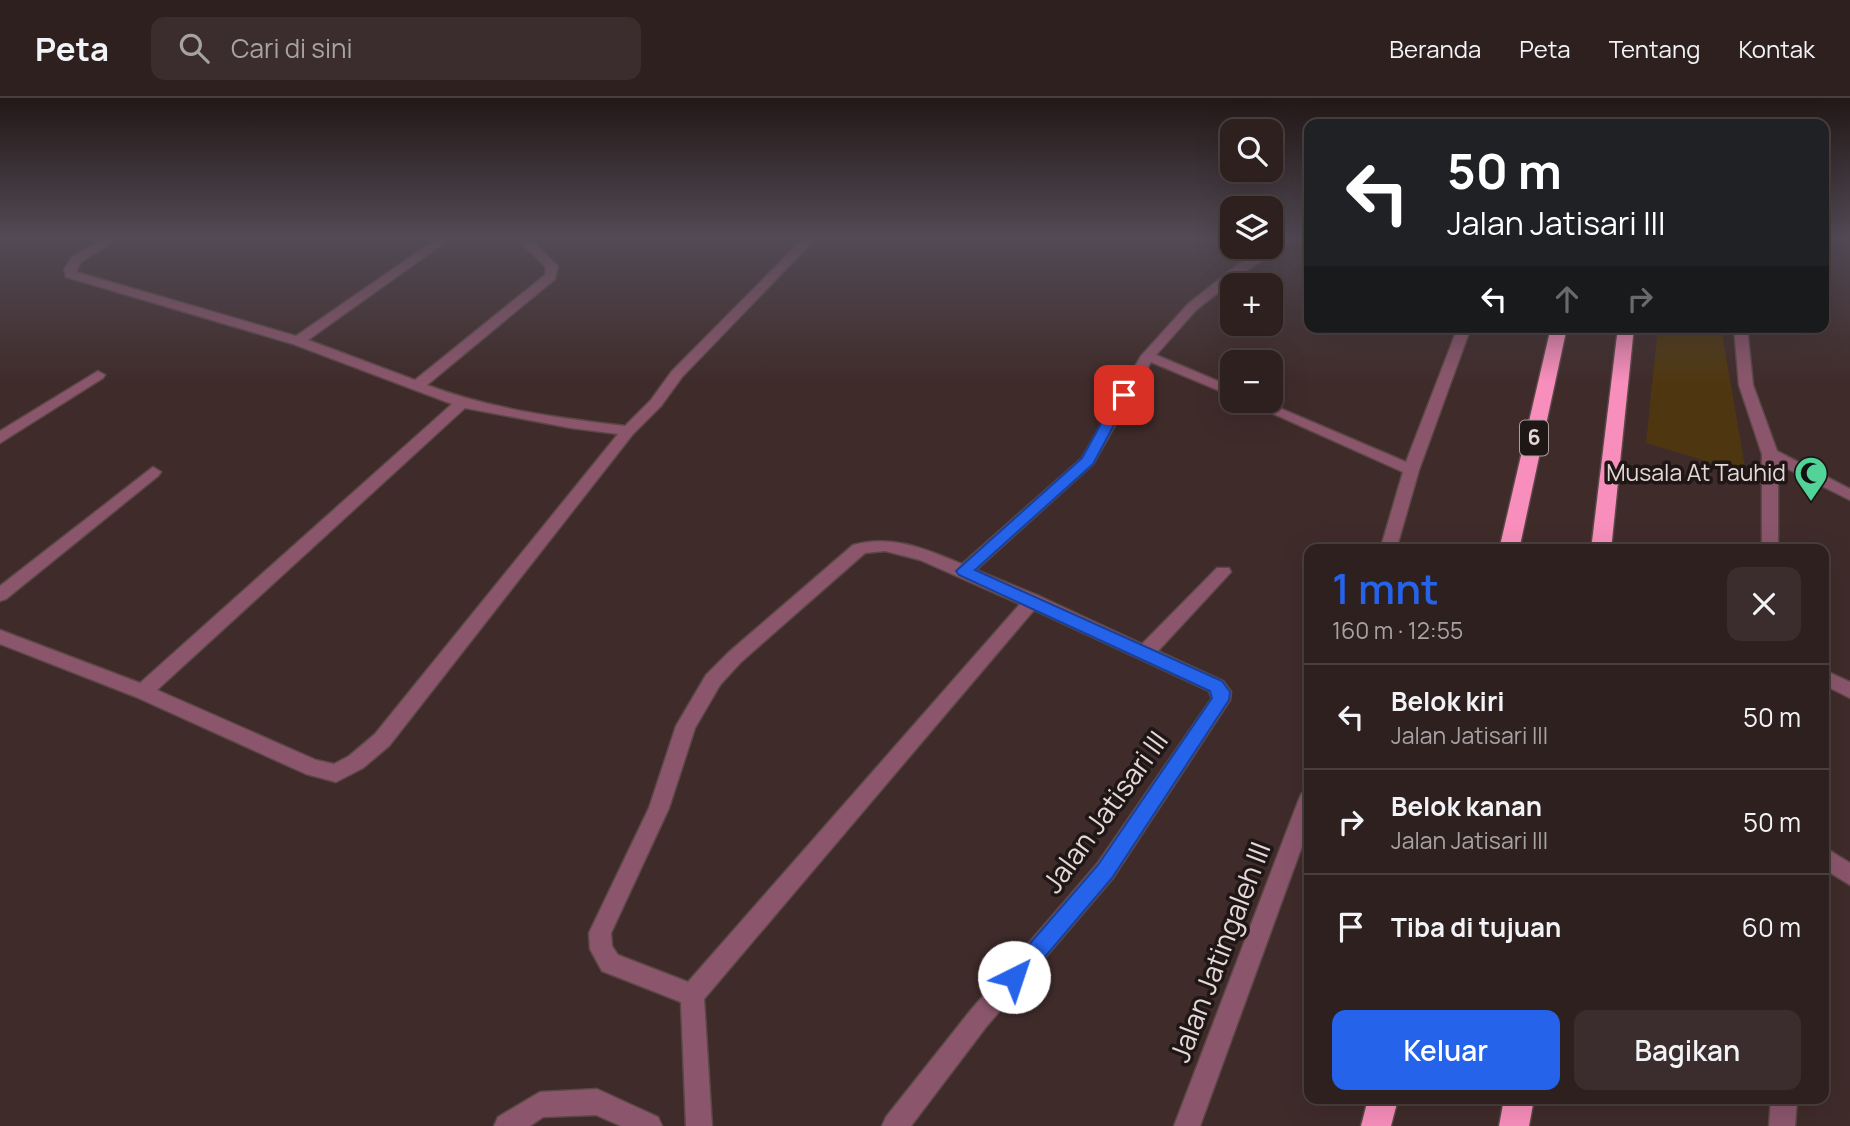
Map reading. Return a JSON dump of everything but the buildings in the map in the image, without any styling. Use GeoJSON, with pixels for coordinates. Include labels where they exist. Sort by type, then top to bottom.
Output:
{"type":"FeatureCollection","features":[{"type":"Feature","properties":{"kind":"highway","name":"6"},"geometry":{"type":"LineString","coordinates":[[1510,544],[1558,333]]}},
{"type":"Feature","properties":{"kind":"highway"},"geometry":{"type":"LineString","coordinates":[[1602,544],[1625,333]]}},
{"type":"Feature","properties":{"kind":"highway"},"geometry":{"type":"LineString","coordinates":[[1376,1126],[1381,1104]]}},
{"type":"Feature","properties":{"kind":"highway"},"geometry":{"type":"LineString","coordinates":[[1514,1126],[1518,1104]]}},
{"type":"Feature","properties":{"kind":"street"},"geometry":{"type":"LineString","coordinates":[[111,286],[298,341],[462,402],[571,424],[628,431]]}},
{"type":"Feature","properties":{"kind":"street"},"geometry":{"type":"LineString","coordinates":[[298,341],[377,286]]}},
{"type":"Feature","properties":{"kind":"street"},"geometry":{"type":"LineString","coordinates":[[416,386],[539,286]]}},
{"type":"Feature","properties":{"kind":"street"},"geometry":{"type":"LineString","coordinates":[[0,637],[144,692],[313,768],[336,773],[356,762],[382,740],[628,431],[656,402],[677,374],[763,286]]}},
{"type":"Feature","properties":{"kind":"street"},"geometry":{"type":"LineString","coordinates":[[964,571],[1088,461],[1148,356],[1192,307],[1219,286]]}},
{"type":"Feature","properties":{"kind":"street"},"geometry":{"type":"LineString","coordinates":[[1390,544],[1411,470],[1463,333]]}},
{"type":"Feature","properties":{"kind":"street"},"geometry":{"type":"LineString","coordinates":[[1741,333],[1746,384],[1770,454],[1770,544]]}},
{"type":"Feature","properties":{"kind":"street"},"geometry":{"type":"LineString","coordinates":[[1148,356],[1220,387]]}},
{"type":"Feature","properties":{"kind":"street"},"geometry":{"type":"LineString","coordinates":[[0,438],[98,375]]}},
{"type":"Feature","properties":{"kind":"street"},"geometry":{"type":"LineString","coordinates":[[144,692],[462,402]]}},
{"type":"Feature","properties":{"kind":"street"},"geometry":{"type":"LineString","coordinates":[[1280,413],[1411,470]]}},
{"type":"Feature","properties":{"kind":"street"},"geometry":{"type":"LineString","coordinates":[[1770,454],[1850,495]]}},
{"type":"Feature","properties":{"kind":"street"},"geometry":{"type":"LineString","coordinates":[[0,595],[153,472]]}},
{"type":"Feature","properties":{"kind":"street","name":"Jalan Jatisari III"},"geometry":{"type":"LineString","coordinates":[[692,995],[610,963],[601,949],[600,933],[659,808],[682,735],[699,702],[735,656],[859,549],[870,544],[887,545],[964,571],[1033,600],[1216,686],[1222,692],[1221,700],[1105,871],[978,1019],[895,1126]]}},
{"type":"Feature","properties":{"kind":"street"},"geometry":{"type":"LineString","coordinates":[[1145,653],[1223,572]]}},
{"type":"Feature","properties":{"kind":"street"},"geometry":{"type":"LineString","coordinates":[[698,1126],[692,995],[1033,600]]}},
{"type":"Feature","properties":{"kind":"street"},"geometry":{"type":"LineString","coordinates":[[1829,680],[1850,691]]}},
{"type":"Feature","properties":{"kind":"street","name":"Jalan Jatingaleh III"},"geometry":{"type":"LineString","coordinates":[[1186,1126],[1304,812]]}},
{"type":"Feature","properties":{"kind":"street"},"geometry":{"type":"LineString","coordinates":[[1829,860],[1850,875]]}},
{"type":"Feature","properties":{"kind":"street"},"geometry":{"type":"LineString","coordinates":[[507,1126],[540,1105],[597,1102],[649,1126]]}},
{"type":"Feature","properties":{"kind":"street"},"geometry":{"type":"LineString","coordinates":[[1782,1126],[1784,1104]]}},
{"type":"Feature","properties":{"kind":"shaded area"},"geometry":{"type":"Polygon","coordinates":[[[1657,333],[1722,333],[1746,473],[1646,443],[1657,333]]]}},
{"type":"Feature","properties":{"kind":"place","name":"Musala At Tauhid"},"geometry":{"type":"Point","coordinates":[1811,503]}},
{"type":"Feature","properties":{"kind":"route"},"geometry":{"type":"LineString","coordinates":[[1014,977],[1105,871],[1221,700],[1222,692],[1216,686],[1033,600],[964,571],[1088,461],[1124,395]]}}]}
